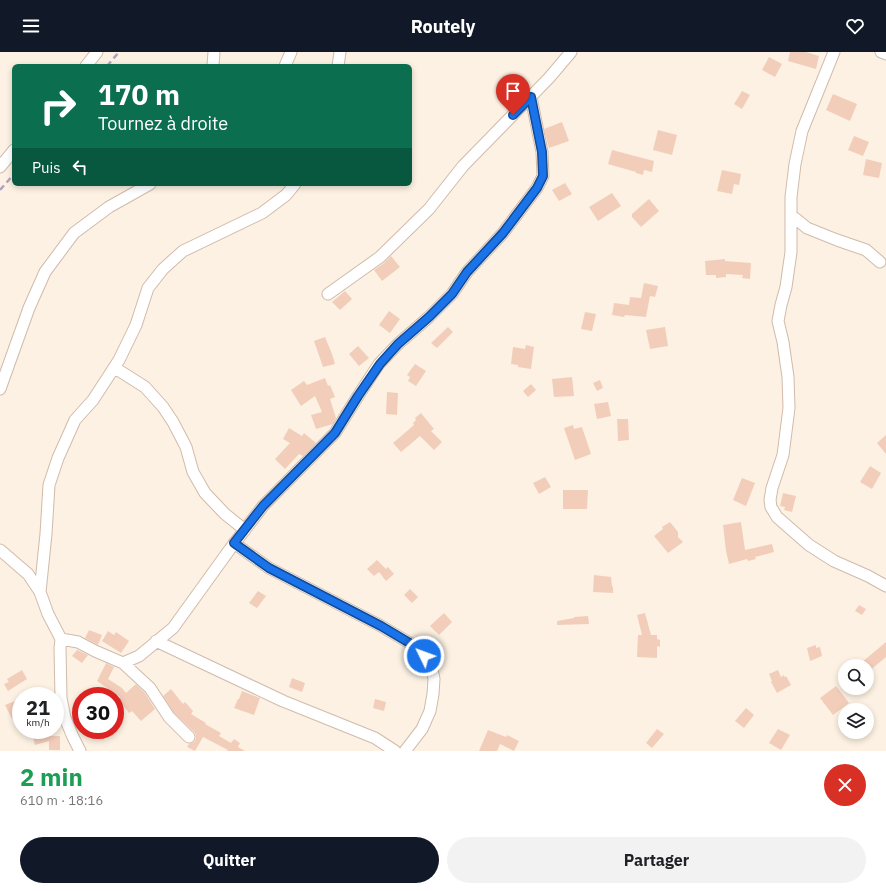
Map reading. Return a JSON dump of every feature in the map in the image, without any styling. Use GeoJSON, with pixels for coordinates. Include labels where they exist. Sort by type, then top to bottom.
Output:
{"type":"FeatureCollection","features":[{"type":"Feature","properties":{"kind":"street"},"geometry":{"type":"LineString","coordinates":[[88,64],[97,52]]}},
{"type":"Feature","properties":{"kind":"street"},"geometry":{"type":"LineString","coordinates":[[213,64],[214,52]]}},
{"type":"Feature","properties":{"kind":"street"},"geometry":{"type":"LineString","coordinates":[[286,64],[291,52]]}},
{"type":"Feature","properties":{"kind":"street"},"geometry":{"type":"LineString","coordinates":[[338,64],[340,52]]}},
{"type":"Feature","properties":{"kind":"street"},"geometry":{"type":"LineString","coordinates":[[328,294],[380,257],[429,208],[463,166],[549,78],[571,52]]}},
{"type":"Feature","properties":{"kind":"street"},"geometry":{"type":"LineString","coordinates":[[834,52],[802,131],[795,164],[791,197],[791,252],[786,287],[778,321],[783,342],[788,377],[789,408],[782,455],[770,500],[771,507],[777,517],[809,545],[834,561],[868,576],[886,586]]}},
{"type":"Feature","properties":{"kind":"street"},"geometry":{"type":"LineString","coordinates":[[882,52],[886,54]]}},
{"type":"Feature","properties":{"kind":"street"},"geometry":{"type":"LineString","coordinates":[[123,664],[139,656],[173,628],[234,543],[263,506],[335,433],[380,364],[398,344],[429,317],[452,294],[467,272],[503,233],[537,188],[543,176],[542,152],[531,97]]}},
{"type":"Feature","properties":{"kind":"street"},"geometry":{"type":"LineString","coordinates":[[0,166],[12,152]]}},
{"type":"Feature","properties":{"kind":"street"},"geometry":{"type":"LineString","coordinates":[[0,389],[29,308],[45,272],[74,233],[109,207],[146,186]]}},
{"type":"Feature","properties":{"kind":"street"},"geometry":{"type":"LineString","coordinates":[[40,592],[49,485],[58,458],[75,420],[93,400],[115,368],[136,325],[148,288],[163,269],[183,251],[262,213],[286,195],[293,186]]}},
{"type":"Feature","properties":{"kind":"street"},"geometry":{"type":"LineString","coordinates":[[791,215],[807,228],[866,250],[880,262]]}},
{"type":"Feature","properties":{"kind":"street"},"geometry":{"type":"LineString","coordinates":[[115,368],[145,387],[163,407],[186,447],[193,472],[205,493],[225,514],[245,530]]}},
{"type":"Feature","properties":{"kind":"street"},"geometry":{"type":"LineString","coordinates":[[234,543],[269,568],[381,626],[418,648],[431,664],[434,679],[433,694],[430,711],[422,729],[405,751]]}},
{"type":"Feature","properties":{"kind":"street"},"geometry":{"type":"LineString","coordinates":[[0,550],[28,574],[40,592],[48,614],[61,639],[61,698],[65,718],[80,751]]}},
{"type":"Feature","properties":{"kind":"street"},"geometry":{"type":"LineString","coordinates":[[61,639],[78,642],[123,664],[150,688],[168,717],[189,737]]}},
{"type":"Feature","properties":{"kind":"street"},"geometry":{"type":"LineString","coordinates":[[156,642],[283,701],[375,738],[395,751]]}},
{"type":"Feature","properties":{"kind":"building"},"geometry":{"type":"Polygon","coordinates":[[[790,52],[806,52],[819,56],[816,69],[788,61],[790,52]]]}},
{"type":"Feature","properties":{"kind":"building"},"geometry":{"type":"Polygon","coordinates":[[[769,57],[782,64],[775,77],[762,70],[769,57]]]}},
{"type":"Feature","properties":{"kind":"building"},"geometry":{"type":"Polygon","coordinates":[[[742,91],[750,95],[742,109],[734,104],[742,91]]]}},
{"type":"Feature","properties":{"kind":"building"},"geometry":{"type":"Polygon","coordinates":[[[833,94],[857,104],[850,121],[826,110],[833,94]]]}},
{"type":"Feature","properties":{"kind":"building"},"geometry":{"type":"Polygon","coordinates":[[[562,122],[569,141],[549,148],[544,129],[562,122]]]}},
{"type":"Feature","properties":{"kind":"building"},"geometry":{"type":"Polygon","coordinates":[[[658,130],[677,135],[672,155],[653,150],[658,130]]]}},
{"type":"Feature","properties":{"kind":"building"},"geometry":{"type":"Polygon","coordinates":[[[854,136],[869,142],[863,156],[848,150],[854,136]]]}},
{"type":"Feature","properties":{"kind":"building"},"geometry":{"type":"Polygon","coordinates":[[[612,150],[654,161],[652,172],[644,170],[643,175],[608,164],[612,150]]]}},
{"type":"Feature","properties":{"kind":"building"},"geometry":{"type":"Polygon","coordinates":[[[866,159],[882,163],[879,178],[863,175],[866,159]]]}},
{"type":"Feature","properties":{"kind":"building"},"geometry":{"type":"Polygon","coordinates":[[[722,170],[741,174],[739,185],[734,184],[732,194],[717,191],[722,170]]]}},
{"type":"Feature","properties":{"kind":"building"},"geometry":{"type":"Polygon","coordinates":[[[565,183],[572,194],[559,201],[552,190],[565,183]]]}},
{"type":"Feature","properties":{"kind":"building"},"geometry":{"type":"Polygon","coordinates":[[[612,193],[621,206],[598,221],[589,207],[612,193]]]}},
{"type":"Feature","properties":{"kind":"building"},"geometry":{"type":"Polygon","coordinates":[[[649,199],[659,211],[641,227],[632,217],[632,214],[649,199]]]}},
{"type":"Feature","properties":{"kind":"building"},"geometry":{"type":"Polygon","coordinates":[[[391,256],[400,267],[382,281],[374,270],[391,256]]]}},
{"type":"Feature","properties":{"kind":"building"},"geometry":{"type":"Polygon","coordinates":[[[725,259],[725,261],[751,263],[750,279],[742,278],[743,275],[726,274],[726,277],[716,278],[716,275],[706,275],[705,261],[725,259]]]}},
{"type":"Feature","properties":{"kind":"building"},"geometry":{"type":"Polygon","coordinates":[[[644,283],[658,286],[655,297],[650,296],[646,317],[625,315],[624,317],[612,315],[614,303],[629,305],[630,297],[641,298],[644,283]]]}},
{"type":"Feature","properties":{"kind":"building"},"geometry":{"type":"Polygon","coordinates":[[[345,291],[352,299],[340,310],[332,302],[345,291]]]}},
{"type":"Feature","properties":{"kind":"building"},"geometry":{"type":"Polygon","coordinates":[[[389,311],[400,319],[390,333],[379,325],[389,311]]]}},
{"type":"Feature","properties":{"kind":"building"},"geometry":{"type":"Polygon","coordinates":[[[585,312],[596,314],[592,331],[581,329],[585,312]]]}},
{"type":"Feature","properties":{"kind":"building"},"geometry":{"type":"Polygon","coordinates":[[[448,327],[453,332],[437,348],[431,343],[448,327]]]}},
{"type":"Feature","properties":{"kind":"building"},"geometry":{"type":"Polygon","coordinates":[[[665,327],[668,346],[650,349],[646,330],[665,327]]]}},
{"type":"Feature","properties":{"kind":"building"},"geometry":{"type":"Polygon","coordinates":[[[325,337],[335,364],[323,367],[314,341],[325,337]]]}},
{"type":"Feature","properties":{"kind":"building"},"geometry":{"type":"Polygon","coordinates":[[[526,345],[534,347],[531,369],[518,367],[518,365],[511,364],[513,347],[525,349],[526,345]]]}},
{"type":"Feature","properties":{"kind":"building"},"geometry":{"type":"Polygon","coordinates":[[[358,346],[369,358],[359,366],[349,354],[358,346]]]}},
{"type":"Feature","properties":{"kind":"building"},"geometry":{"type":"Polygon","coordinates":[[[415,364],[426,371],[416,386],[408,381],[410,377],[407,375],[415,364]]]}},
{"type":"Feature","properties":{"kind":"building"},"geometry":{"type":"Polygon","coordinates":[[[572,377],[574,396],[554,397],[552,379],[572,377]]]}},
{"type":"Feature","properties":{"kind":"building"},"geometry":{"type":"Polygon","coordinates":[[[325,378],[335,397],[330,399],[336,418],[333,424],[316,429],[311,415],[322,412],[315,396],[301,406],[291,390],[304,381],[307,385],[325,378]]]}},
{"type":"Feature","properties":{"kind":"building"},"geometry":{"type":"Polygon","coordinates":[[[600,380],[603,388],[597,391],[593,383],[600,380]]]}},
{"type":"Feature","properties":{"kind":"building"},"geometry":{"type":"Polygon","coordinates":[[[531,384],[536,390],[528,397],[523,391],[531,384]]]}},
{"type":"Feature","properties":{"kind":"building"},"geometry":{"type":"Polygon","coordinates":[[[387,392],[398,393],[397,415],[386,414],[387,392]]]}},
{"type":"Feature","properties":{"kind":"building"},"geometry":{"type":"Polygon","coordinates":[[[608,402],[611,416],[597,419],[594,404],[608,402]]]}},
{"type":"Feature","properties":{"kind":"building"},"geometry":{"type":"Polygon","coordinates":[[[421,413],[434,429],[431,431],[442,442],[434,450],[420,436],[401,452],[393,443],[414,425],[413,423],[416,420],[415,418],[421,413]]]}},
{"type":"Feature","properties":{"kind":"building"},"geometry":{"type":"Polygon","coordinates":[[[617,419],[628,419],[629,440],[618,441],[617,419]]]}},
{"type":"Feature","properties":{"kind":"building"},"geometry":{"type":"Polygon","coordinates":[[[573,425],[574,429],[582,427],[591,454],[575,460],[564,428],[573,425]]]}},
{"type":"Feature","properties":{"kind":"building"},"geometry":{"type":"Polygon","coordinates":[[[289,428],[302,436],[304,433],[316,443],[303,456],[299,454],[285,469],[275,459],[290,443],[283,439],[289,428]]]}},
{"type":"Feature","properties":{"kind":"building"},"geometry":{"type":"Polygon","coordinates":[[[886,435],[886,454],[877,443],[886,435]]]}},
{"type":"Feature","properties":{"kind":"building"},"geometry":{"type":"Polygon","coordinates":[[[870,466],[881,473],[872,489],[860,482],[870,466]]]}},
{"type":"Feature","properties":{"kind":"building"},"geometry":{"type":"Polygon","coordinates":[[[545,477],[551,487],[539,494],[533,483],[545,477]]]}},
{"type":"Feature","properties":{"kind":"building"},"geometry":{"type":"Polygon","coordinates":[[[742,478],[755,483],[746,506],[733,500],[742,478]]]}},
{"type":"Feature","properties":{"kind":"building"},"geometry":{"type":"Polygon","coordinates":[[[563,490],[588,490],[587,509],[563,509],[563,490]]]}},
{"type":"Feature","properties":{"kind":"building"},"geometry":{"type":"Polygon","coordinates":[[[783,493],[796,496],[792,512],[784,510],[785,507],[780,506],[783,493]]]}},
{"type":"Feature","properties":{"kind":"building"},"geometry":{"type":"Polygon","coordinates":[[[670,522],[678,532],[678,537],[683,542],[668,553],[654,536],[663,529],[662,527],[670,522]]]}},
{"type":"Feature","properties":{"kind":"building"},"geometry":{"type":"Polygon","coordinates":[[[741,522],[745,550],[772,544],[774,552],[755,557],[756,559],[748,561],[747,559],[729,564],[723,525],[741,522]]]}},
{"type":"Feature","properties":{"kind":"building"},"geometry":{"type":"Polygon","coordinates":[[[377,560],[386,569],[388,567],[394,574],[386,581],[379,572],[374,576],[367,569],[377,560]]]}},
{"type":"Feature","properties":{"kind":"building"},"geometry":{"type":"Polygon","coordinates":[[[594,575],[611,577],[613,593],[593,592],[594,575]]]}},
{"type":"Feature","properties":{"kind":"building"},"geometry":{"type":"Polygon","coordinates":[[[410,589],[418,597],[412,603],[404,595],[410,589]]]}},
{"type":"Feature","properties":{"kind":"building"},"geometry":{"type":"Polygon","coordinates":[[[258,591],[266,596],[257,608],[249,603],[258,591]]]}},
{"type":"Feature","properties":{"kind":"building"},"geometry":{"type":"Polygon","coordinates":[[[859,605],[866,609],[862,615],[855,611],[859,605]]]}},
{"type":"Feature","properties":{"kind":"building"},"geometry":{"type":"Polygon","coordinates":[[[444,613],[452,622],[439,635],[430,626],[444,613]]]}},
{"type":"Feature","properties":{"kind":"building"},"geometry":{"type":"Polygon","coordinates":[[[645,613],[651,635],[657,635],[657,639],[660,640],[660,647],[657,646],[657,658],[637,657],[638,635],[642,635],[637,615],[645,613]]]}},
{"type":"Feature","properties":{"kind":"building"},"geometry":{"type":"Polygon","coordinates":[[[588,616],[589,624],[557,625],[557,621],[574,617],[588,616]]]}},
{"type":"Feature","properties":{"kind":"building"},"geometry":{"type":"Polygon","coordinates":[[[89,630],[102,635],[98,645],[85,638],[89,630]]]}},
{"type":"Feature","properties":{"kind":"building"},"geometry":{"type":"Polygon","coordinates":[[[108,631],[114,635],[116,632],[129,641],[121,653],[102,641],[108,631]]]}},
{"type":"Feature","properties":{"kind":"building"},"geometry":{"type":"Polygon","coordinates":[[[886,642],[886,657],[874,667],[874,659],[866,659],[886,642]]]}},
{"type":"Feature","properties":{"kind":"building"},"geometry":{"type":"Polygon","coordinates":[[[816,645],[816,648],[820,647],[822,656],[810,661],[807,648],[816,645]]]}},
{"type":"Feature","properties":{"kind":"building"},"geometry":{"type":"Polygon","coordinates":[[[77,650],[88,655],[82,663],[72,656],[77,650]]]}},
{"type":"Feature","properties":{"kind":"building"},"geometry":{"type":"Polygon","coordinates":[[[106,663],[114,667],[108,679],[120,687],[106,687],[97,681],[106,663]]]}},
{"type":"Feature","properties":{"kind":"building"},"geometry":{"type":"Polygon","coordinates":[[[22,670],[27,679],[12,687],[8,691],[4,684],[9,682],[7,679],[22,670]]]}},
{"type":"Feature","properties":{"kind":"building"},"geometry":{"type":"Polygon","coordinates":[[[778,670],[781,677],[784,675],[784,677],[786,676],[791,685],[777,693],[771,682],[772,681],[769,674],[778,670]]]}},
{"type":"Feature","properties":{"kind":"building"},"geometry":{"type":"Polygon","coordinates":[[[292,678],[305,683],[302,692],[289,687],[292,678]]]}},
{"type":"Feature","properties":{"kind":"building"},"geometry":{"type":"Polygon","coordinates":[[[136,684],[145,693],[155,709],[141,721],[132,711],[129,713],[124,707],[124,690],[126,693],[136,684]]]}},
{"type":"Feature","properties":{"kind":"building"},"geometry":{"type":"Polygon","coordinates":[[[836,686],[838,689],[838,695],[843,695],[849,703],[838,703],[838,711],[833,715],[820,698],[836,686]]]}},
{"type":"Feature","properties":{"kind":"building"},"geometry":{"type":"Polygon","coordinates":[[[171,689],[183,704],[185,702],[193,711],[191,714],[221,733],[219,736],[231,743],[234,739],[240,743],[238,747],[245,751],[227,751],[228,750],[203,737],[195,751],[187,747],[189,744],[194,742],[196,735],[174,713],[163,696],[171,689]]]}},
{"type":"Feature","properties":{"kind":"building"},"geometry":{"type":"Polygon","coordinates":[[[242,691],[260,698],[254,715],[234,708],[242,691]]]}},
{"type":"Feature","properties":{"kind":"building"},"geometry":{"type":"Polygon","coordinates":[[[375,699],[386,702],[384,711],[373,708],[375,699]]]}},
{"type":"Feature","properties":{"kind":"building"},"geometry":{"type":"Polygon","coordinates":[[[12,702],[12,719],[5,705],[12,702]]]}},
{"type":"Feature","properties":{"kind":"building"},"geometry":{"type":"Polygon","coordinates":[[[746,708],[754,715],[744,728],[735,721],[746,708]]]}},
{"type":"Feature","properties":{"kind":"building"},"geometry":{"type":"Polygon","coordinates":[[[657,729],[664,734],[652,748],[646,743],[657,729]]]}},
{"type":"Feature","properties":{"kind":"building"},"geometry":{"type":"Polygon","coordinates":[[[778,729],[790,735],[781,750],[769,743],[778,729]]]}},
{"type":"Feature","properties":{"kind":"building"},"geometry":{"type":"Polygon","coordinates":[[[488,730],[506,737],[507,735],[519,741],[514,751],[500,744],[497,751],[479,751],[488,730]]]}},
{"type":"Feature","properties":{"kind":"building"},"geometry":{"type":"Polygon","coordinates":[[[33,739],[60,739],[60,750],[49,750],[49,741],[35,745],[33,739]]]}},
{"type":"Feature","properties":{"kind":"railway"},"geometry":{"type":"LineString","coordinates":[[109,64],[119,52]]}},
{"type":"Feature","properties":{"kind":"railway"},"geometry":{"type":"LineString","coordinates":[[0,190],[12,176]]}},
{"type":"Feature","properties":{"kind":"route"},"geometry":{"type":"LineString","coordinates":[[424,656],[418,648],[381,626],[269,568],[234,543],[263,506],[335,433],[380,364],[398,344],[429,317],[452,294],[467,272],[503,233],[537,188],[543,176],[542,152],[531,97],[513,115]]}}]}
